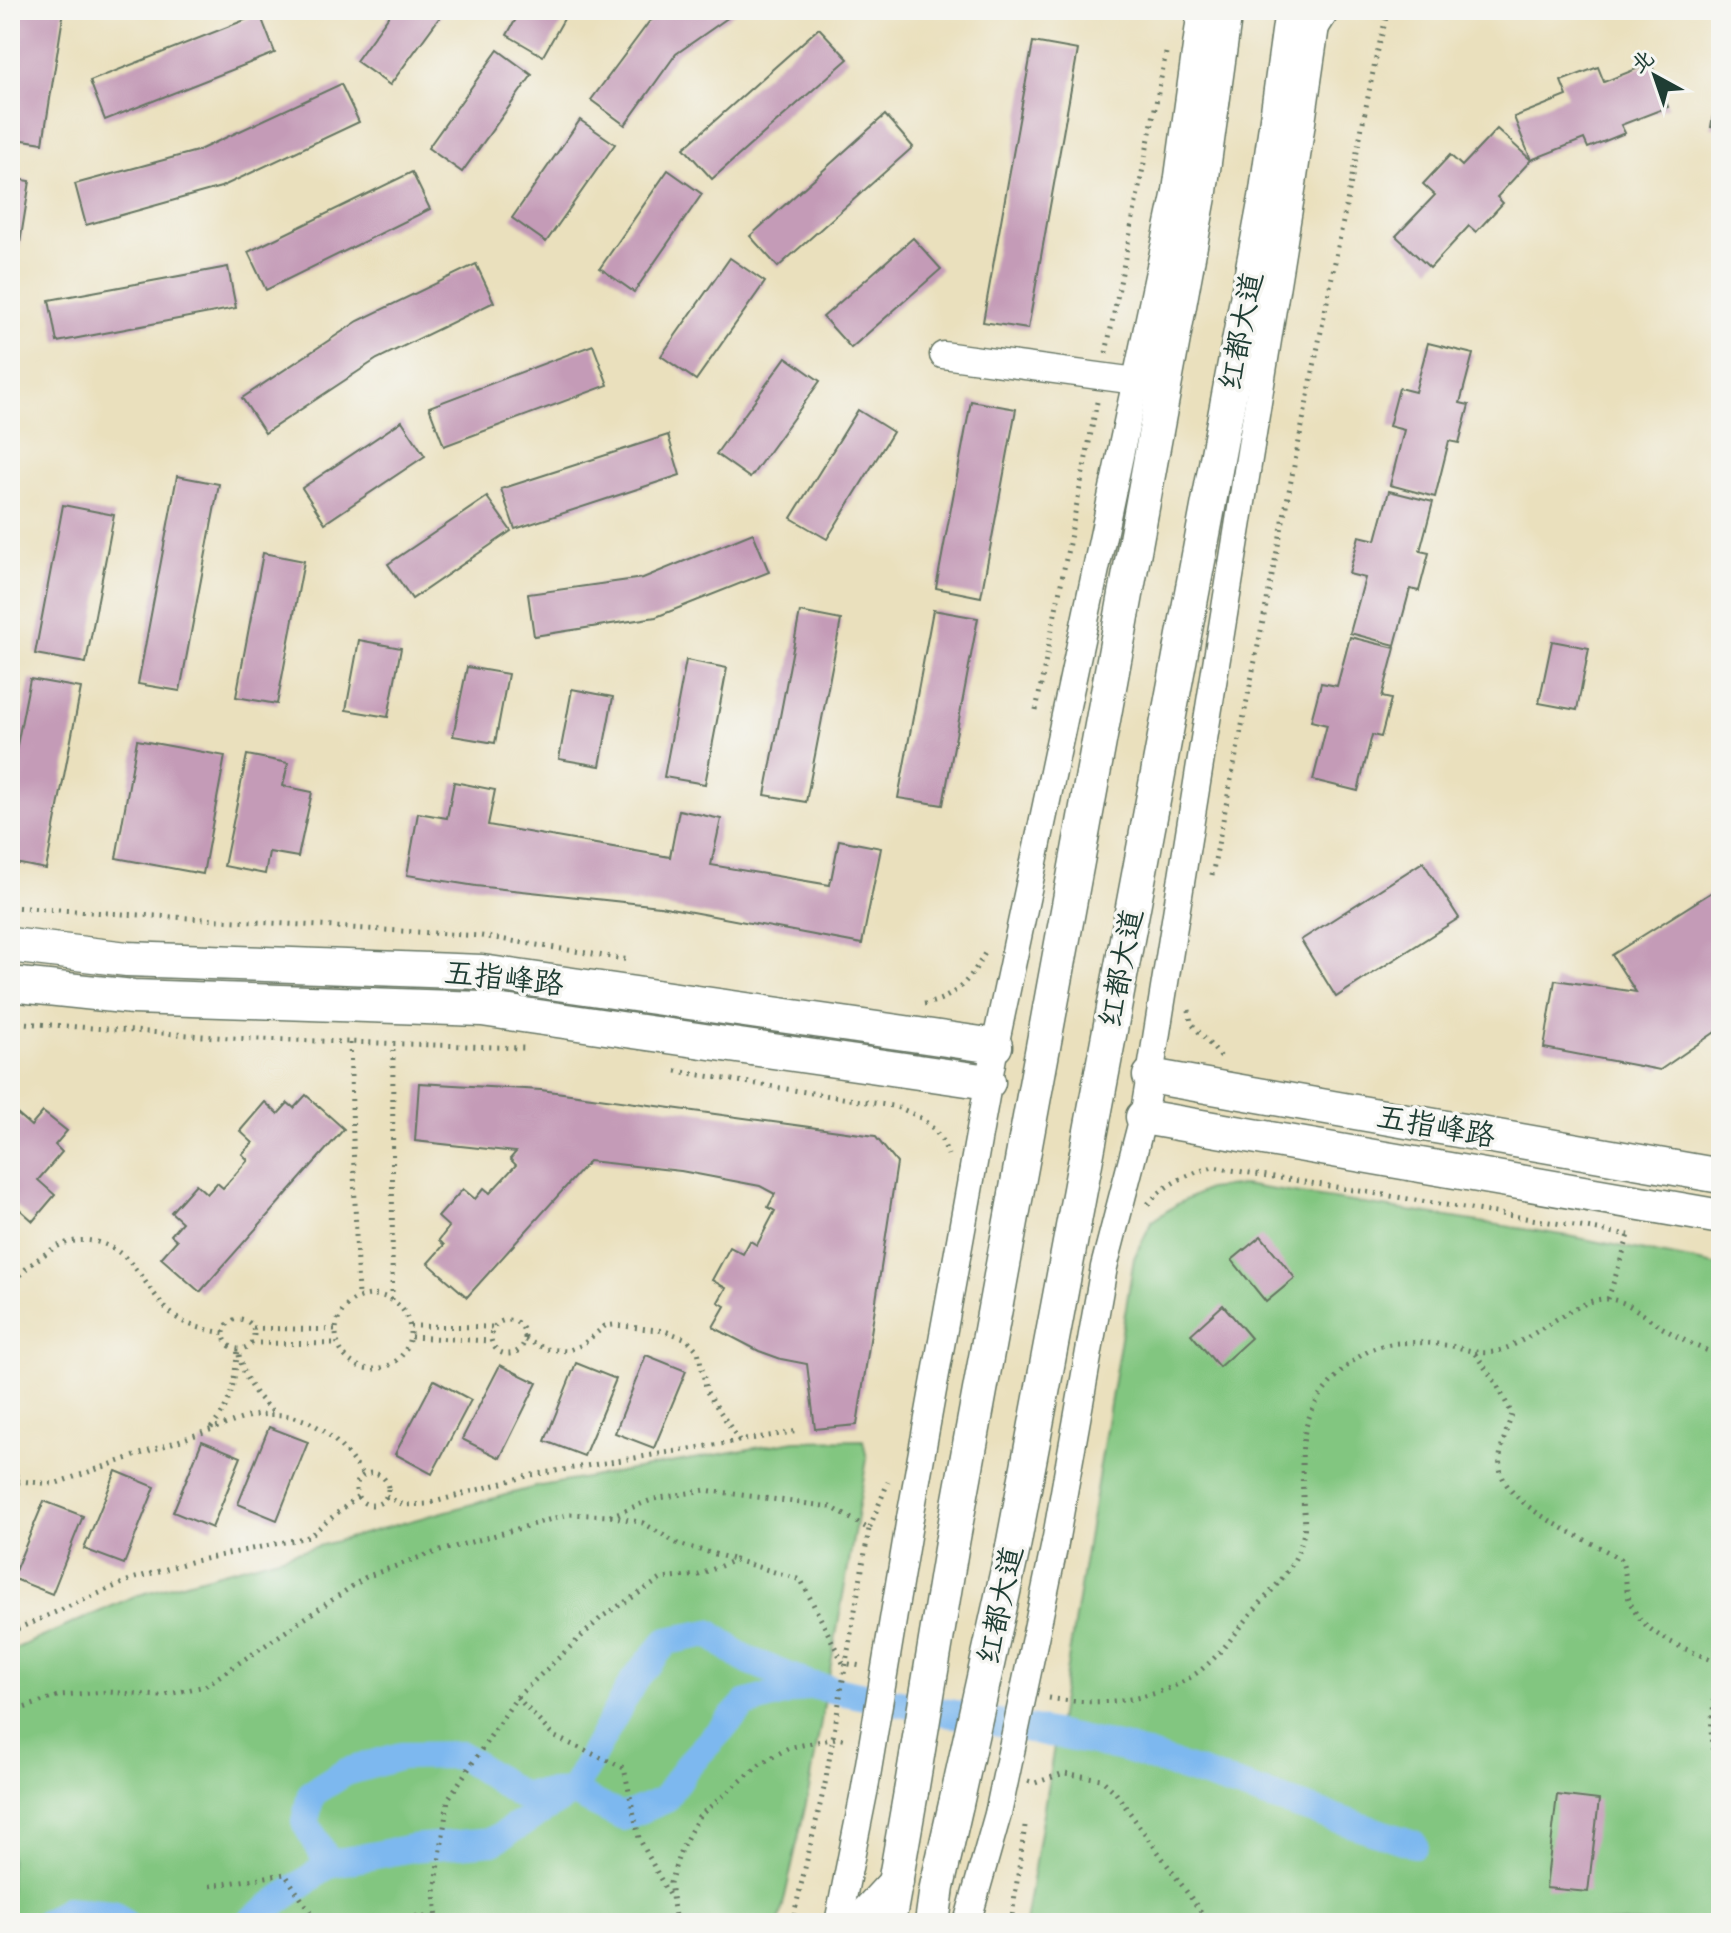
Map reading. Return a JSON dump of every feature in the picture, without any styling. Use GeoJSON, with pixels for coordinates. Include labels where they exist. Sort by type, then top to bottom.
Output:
{"type":"FeatureCollection","features":[{"type":"Feature","properties":{"kind":"main road"},"geometry":{"type":"LineString","coordinates":[[1214,10],[1218,51]]}},
{"type":"Feature","properties":{"kind":"main road","name":"红都大道"},"geometry":{"type":"LineString","coordinates":[[888,1923],[952,1543],[1200,191],[1225,10]]}},
{"type":"Feature","properties":{"kind":"main road","name":"红都大道"},"geometry":{"type":"LineString","coordinates":[[932,1923],[937,1887],[1013,1547],[1266,198],[1281,77],[1312,12]]}},
{"type":"Feature","properties":{"kind":"main road","name":"五指峰路"},"geometry":{"type":"LineString","coordinates":[[10,945],[127,959],[482,972],[995,1046]]}},
{"type":"Feature","properties":{"kind":"main road","name":"五指峰路"},"geometry":{"type":"LineString","coordinates":[[10,984],[133,997],[482,1009],[988,1082]]}},
{"type":"Feature","properties":{"kind":"main road","name":"五指峰路"},"geometry":{"type":"LineString","coordinates":[[1150,1076],[1721,1176]]}},
{"type":"Feature","properties":{"kind":"main road"},"geometry":{"type":"LineString","coordinates":[[1143,1117],[1721,1217]]}},
{"type":"Feature","properties":{"kind":"main road"},"geometry":{"type":"LineString","coordinates":[[858,1923],[897,1882]]}},
{"type":"Feature","properties":{"kind":"main road"},"geometry":{"type":"LineString","coordinates":[[937,1887],[940,1923]]}},
{"type":"Feature","properties":{"kind":"street"},"geometry":{"type":"LineString","coordinates":[[838,1923],[865,1788],[988,1082],[1176,191],[1201,10]]}},
{"type":"Feature","properties":{"kind":"street"},"geometry":{"type":"LineString","coordinates":[[967,1923],[998,1814],[1055,1543],[1104,1267],[1143,1117],[1293,184],[1312,12]]}},
{"type":"Feature","properties":{"kind":"street"},"geometry":{"type":"LineString","coordinates":[[943,355],[1136,381]]}},
{"type":"Feature","properties":{"kind":"path"},"geometry":{"type":"LineString","coordinates":[[1209,890],[1388,10]]}},
{"type":"Feature","properties":{"kind":"path"},"geometry":{"type":"LineString","coordinates":[[1035,714],[1168,41]]}},
{"type":"Feature","properties":{"kind":"path"},"geometry":{"type":"LineString","coordinates":[[10,907],[481,936],[634,960]]}},
{"type":"Feature","properties":{"kind":"path"},"geometry":{"type":"LineString","coordinates":[[923,1004],[938,1002],[961,987],[976,970],[988,948]]}},
{"type":"Feature","properties":{"kind":"path"},"geometry":{"type":"LineString","coordinates":[[1187,999],[1191,1023],[1221,1057],[1233,1061]]}},
{"type":"Feature","properties":{"kind":"path"},"geometry":{"type":"LineString","coordinates":[[10,1022],[230,1038],[531,1048]]}},
{"type":"Feature","properties":{"kind":"path"},"geometry":{"type":"LineString","coordinates":[[350,1043],[358,1298]]}},
{"type":"Feature","properties":{"kind":"path"},"geometry":{"type":"LineString","coordinates":[[392,1300],[393,1045]]}},
{"type":"Feature","properties":{"kind":"path"},"geometry":{"type":"LineString","coordinates":[[662,1068],[892,1106],[916,1113],[943,1139],[950,1164]]}},
{"type":"Feature","properties":{"kind":"path"},"geometry":{"type":"LineString","coordinates":[[1139,1216],[1157,1193],[1186,1175],[1213,1167],[1644,1237]]}},
{"type":"Feature","properties":{"kind":"path"},"geometry":{"type":"LineString","coordinates":[[1608,1299],[1629,1235]]}},
{"type":"Feature","properties":{"kind":"path"},"geometry":{"type":"LineString","coordinates":[[10,1288],[35,1261],[61,1243],[86,1240],[108,1243],[127,1257],[163,1306],[180,1320],[224,1333]]}},
{"type":"Feature","properties":{"kind":"path"},"geometry":{"type":"LineString","coordinates":[[375,1294],[392,1300],[401,1306],[410,1326],[411,1337],[401,1357],[382,1369],[360,1367],[351,1362],[338,1344],[336,1330],[343,1311],[358,1298],[375,1294]]}},
{"type":"Feature","properties":{"kind":"path"},"geometry":{"type":"LineString","coordinates":[[1041,1697],[1071,1702],[1146,1698],[1184,1681],[1209,1664],[1293,1567],[1304,1531],[1303,1435],[1316,1398],[1345,1368],[1374,1348],[1400,1343],[1447,1345],[1474,1353],[1495,1352],[1518,1344],[1563,1315],[1608,1299],[1641,1312],[1659,1326],[1704,1351],[1721,1354]]}},
{"type":"Feature","properties":{"kind":"path"},"geometry":{"type":"LineString","coordinates":[[240,1319],[253,1328],[254,1336],[245,1348],[238,1350],[225,1341],[226,1326],[232,1321],[240,1319]]}},
{"type":"Feature","properties":{"kind":"path"},"geometry":{"type":"LineString","coordinates":[[410,1326],[494,1327],[507,1320],[515,1321],[525,1340],[515,1352],[508,1354],[501,1353],[491,1341],[411,1337]]}},
{"type":"Feature","properties":{"kind":"path"},"geometry":{"type":"LineString","coordinates":[[525,1340],[547,1349],[567,1351],[582,1345],[605,1326],[614,1325],[665,1331],[687,1339],[698,1351],[707,1392],[740,1441]]}},
{"type":"Feature","properties":{"kind":"path"},"geometry":{"type":"LineString","coordinates":[[491,1341],[494,1327]]}},
{"type":"Feature","properties":{"kind":"path"},"geometry":{"type":"LineString","coordinates":[[253,1328],[336,1330]]}},
{"type":"Feature","properties":{"kind":"path"},"geometry":{"type":"LineString","coordinates":[[251,1343],[338,1344]]}},
{"type":"Feature","properties":{"kind":"path"},"geometry":{"type":"LineString","coordinates":[[238,1350],[244,1376],[253,1392],[275,1412]]}},
{"type":"Feature","properties":{"kind":"path"},"geometry":{"type":"LineString","coordinates":[[210,1429],[226,1410],[238,1350]]}},
{"type":"Feature","properties":{"kind":"path"},"geometry":{"type":"LineString","coordinates":[[1474,1353],[1496,1383],[1512,1414],[1501,1449],[1500,1467],[1513,1495],[1529,1508],[1620,1559],[1626,1571],[1628,1599],[1636,1616],[1646,1627],[1717,1662],[1710,1745],[1721,1766]]}},
{"type":"Feature","properties":{"kind":"path"},"geometry":{"type":"LineString","coordinates":[[18,1481],[54,1484],[210,1429],[250,1416],[275,1412],[299,1417],[327,1432],[364,1476]]}},
{"type":"Feature","properties":{"kind":"path"},"geometry":{"type":"LineString","coordinates":[[386,1496],[404,1505],[427,1504],[531,1475],[799,1431]]}},
{"type":"Feature","properties":{"kind":"path"},"geometry":{"type":"LineString","coordinates":[[10,1469],[16,1473],[18,1481],[17,1490],[10,1496]]}},
{"type":"Feature","properties":{"kind":"path"},"geometry":{"type":"LineString","coordinates":[[792,1923],[825,1784],[869,1529],[892,1471]]}},
{"type":"Feature","properties":{"kind":"path"},"geometry":{"type":"LineString","coordinates":[[371,1473],[379,1475],[388,1488],[380,1503],[371,1505],[358,1496],[358,1481],[364,1476],[371,1473]]}},
{"type":"Feature","properties":{"kind":"path"},"geometry":{"type":"LineString","coordinates":[[610,1516],[654,1499],[705,1490],[831,1507],[869,1529]]}},
{"type":"Feature","properties":{"kind":"path"},"geometry":{"type":"LineString","coordinates":[[10,1632],[132,1579],[190,1562],[308,1537],[358,1496]]}},
{"type":"Feature","properties":{"kind":"path"},"geometry":{"type":"LineString","coordinates":[[10,1713],[60,1695],[109,1692],[160,1696],[205,1686],[366,1577],[426,1555],[569,1514],[610,1516],[643,1523],[678,1544],[801,1580],[843,1663],[874,1668]]}},
{"type":"Feature","properties":{"kind":"path"},"geometry":{"type":"LineString","coordinates":[[384,1923],[412,1916],[436,1920],[435,1892],[448,1799],[517,1697],[603,1616],[661,1579],[699,1575],[735,1560]]}},
{"type":"Feature","properties":{"kind":"path"},"geometry":{"type":"LineString","coordinates":[[517,1697],[553,1736],[624,1768],[639,1838],[670,1897]]}},
{"type":"Feature","properties":{"kind":"path"},"geometry":{"type":"LineString","coordinates":[[1011,1923],[1026,1813]]}},
{"type":"Feature","properties":{"kind":"path"},"geometry":{"type":"LineString","coordinates":[[210,1886],[285,1874],[317,1923]]}},
{"type":"Feature","properties":{"kind":"green space"},"geometry":{"type":"Polygon","coordinates":[[[1243,1185],[1569,1236],[1721,1266],[1721,1841],[1714,1923],[1025,1923],[1134,1258],[1152,1221],[1177,1204],[1208,1189],[1243,1185]]]}},
{"type":"Feature","properties":{"kind":"green space"},"geometry":{"type":"Polygon","coordinates":[[[863,1440],[867,1459],[809,1790],[779,1923],[10,1923],[10,1651],[135,1596],[535,1487],[795,1441],[863,1440]]]}},
{"type":"Feature","properties":{"kind":"building"},"geometry":{"type":"Polygon","coordinates":[[[21,10],[64,10],[43,143],[10,138],[10,81],[21,10]]]}},
{"type":"Feature","properties":{"kind":"building"},"geometry":{"type":"Polygon","coordinates":[[[393,10],[445,10],[390,85],[356,61],[393,10]]]}},
{"type":"Feature","properties":{"kind":"building"},"geometry":{"type":"Polygon","coordinates":[[[521,10],[569,10],[543,56],[507,35],[521,10]]]}},
{"type":"Feature","properties":{"kind":"building"},"geometry":{"type":"Polygon","coordinates":[[[665,10],[739,10],[676,54],[625,125],[591,100],[649,22],[665,10]]]}},
{"type":"Feature","properties":{"kind":"building"},"geometry":{"type":"Polygon","coordinates":[[[1044,10],[1080,10],[1078,16],[1044,10]]]}},
{"type":"Feature","properties":{"kind":"building"},"geometry":{"type":"Polygon","coordinates":[[[260,14],[275,53],[105,120],[90,81],[260,14]]]}},
{"type":"Feature","properties":{"kind":"building"},"geometry":{"type":"Polygon","coordinates":[[[819,28],[848,59],[712,179],[684,148],[819,28]]]}},
{"type":"Feature","properties":{"kind":"building"},"geometry":{"type":"Polygon","coordinates":[[[1033,42],[1078,50],[1028,329],[983,322],[1033,42]]]}},
{"type":"Feature","properties":{"kind":"building"},"geometry":{"type":"Polygon","coordinates":[[[498,50],[532,75],[462,172],[428,148],[498,50]]]}},
{"type":"Feature","properties":{"kind":"building"},"geometry":{"type":"Polygon","coordinates":[[[1651,63],[1668,107],[1621,125],[1625,133],[1588,148],[1584,139],[1531,160],[1514,117],[1567,96],[1561,81],[1598,67],[1604,82],[1651,63]]]}},
{"type":"Feature","properties":{"kind":"building"},"geometry":{"type":"Polygon","coordinates":[[[1721,81],[1721,128],[1711,127],[1721,81]]]}},
{"type":"Feature","properties":{"kind":"building"},"geometry":{"type":"Polygon","coordinates":[[[341,84],[359,122],[221,187],[86,225],[75,184],[197,151],[341,84]]]}},
{"type":"Feature","properties":{"kind":"building"},"geometry":{"type":"Polygon","coordinates":[[[885,115],[913,147],[778,267],[750,236],[885,115]]]}},
{"type":"Feature","properties":{"kind":"building"},"geometry":{"type":"Polygon","coordinates":[[[580,120],[615,144],[546,242],[512,218],[580,120]]]}},
{"type":"Feature","properties":{"kind":"building"},"geometry":{"type":"Polygon","coordinates":[[[1497,129],[1531,160],[1497,197],[1503,203],[1476,232],[1469,226],[1430,268],[1396,236],[1435,195],[1423,184],[1450,155],[1462,166],[1497,129]]]}},
{"type":"Feature","properties":{"kind":"building"},"geometry":{"type":"Polygon","coordinates":[[[668,170],[702,194],[634,292],[600,268],[668,170]]]}},
{"type":"Feature","properties":{"kind":"building"},"geometry":{"type":"Polygon","coordinates":[[[412,172],[430,209],[266,290],[248,252],[412,172]]]}},
{"type":"Feature","properties":{"kind":"building"},"geometry":{"type":"Polygon","coordinates":[[[10,178],[30,181],[12,293],[10,293],[10,178]]]}},
{"type":"Feature","properties":{"kind":"building"},"geometry":{"type":"Polygon","coordinates":[[[913,238],[941,269],[851,348],[823,317],[913,238]]]}},
{"type":"Feature","properties":{"kind":"building"},"geometry":{"type":"Polygon","coordinates":[[[730,258],[765,282],[696,380],[661,356],[730,258]]]}},
{"type":"Feature","properties":{"kind":"building"},"geometry":{"type":"Polygon","coordinates":[[[476,264],[494,302],[377,359],[265,433],[242,398],[358,321],[476,264]]]}},
{"type":"Feature","properties":{"kind":"building"},"geometry":{"type":"Polygon","coordinates":[[[228,267],[236,308],[57,342],[49,300],[228,267]]]}},
{"type":"Feature","properties":{"kind":"building"},"geometry":{"type":"Polygon","coordinates":[[[1428,343],[1473,354],[1460,403],[1469,405],[1459,443],[1449,441],[1435,497],[1390,485],[1404,430],[1389,426],[1399,388],[1415,392],[1428,343]]]}},
{"type":"Feature","properties":{"kind":"building"},"geometry":{"type":"Polygon","coordinates":[[[593,345],[608,385],[444,446],[429,407],[593,345]]]}},
{"type":"Feature","properties":{"kind":"building"},"geometry":{"type":"Polygon","coordinates":[[[786,357],[820,381],[750,478],[716,454],[786,357]]]}},
{"type":"Feature","properties":{"kind":"building"},"geometry":{"type":"Polygon","coordinates":[[[971,401],[1016,409],[981,597],[936,588],[971,401]]]}},
{"type":"Feature","properties":{"kind":"building"},"geometry":{"type":"Polygon","coordinates":[[[858,410],[893,432],[827,539],[791,518],[858,410]]]}},
{"type":"Feature","properties":{"kind":"building"},"geometry":{"type":"Polygon","coordinates":[[[402,421],[425,456],[325,523],[302,488],[402,421]]]}},
{"type":"Feature","properties":{"kind":"building"},"geometry":{"type":"Polygon","coordinates":[[[668,435],[680,475],[515,529],[501,489],[668,435]]]}},
{"type":"Feature","properties":{"kind":"building"},"geometry":{"type":"Polygon","coordinates":[[[177,476],[219,484],[180,691],[138,684],[177,476]]]}},
{"type":"Feature","properties":{"kind":"building"},"geometry":{"type":"Polygon","coordinates":[[[1389,491],[1433,502],[1420,551],[1429,553],[1419,591],[1410,589],[1395,645],[1350,633],[1365,578],[1349,574],[1359,536],[1376,540],[1389,491]]]}},
{"type":"Feature","properties":{"kind":"building"},"geometry":{"type":"Polygon","coordinates":[[[487,497],[511,531],[412,599],[388,564],[487,497]]]}},
{"type":"Feature","properties":{"kind":"building"},"geometry":{"type":"Polygon","coordinates":[[[63,505],[114,515],[86,663],[35,654],[63,505]]]}},
{"type":"Feature","properties":{"kind":"building"},"geometry":{"type":"Polygon","coordinates":[[[753,533],[769,572],[656,617],[534,636],[528,594],[643,578],[753,533]]]}},
{"type":"Feature","properties":{"kind":"building"},"geometry":{"type":"Polygon","coordinates":[[[263,553],[304,561],[277,704],[236,697],[263,553]]]}},
{"type":"Feature","properties":{"kind":"building"},"geometry":{"type":"Polygon","coordinates":[[[933,610],[978,618],[943,805],[898,798],[933,610]]]}},
{"type":"Feature","properties":{"kind":"building"},"geometry":{"type":"Polygon","coordinates":[[[800,612],[841,620],[806,802],[765,795],[800,612]]]}},
{"type":"Feature","properties":{"kind":"building"},"geometry":{"type":"Polygon","coordinates":[[[1350,637],[1395,648],[1382,697],[1391,699],[1381,737],[1372,735],[1358,791],[1313,780],[1327,725],[1311,721],[1321,683],[1337,686],[1350,637]]]}},
{"type":"Feature","properties":{"kind":"building"},"geometry":{"type":"Polygon","coordinates":[[[359,640],[401,648],[388,717],[346,710],[359,640]]]}},
{"type":"Feature","properties":{"kind":"building"},"geometry":{"type":"Polygon","coordinates":[[[1552,641],[1589,648],[1577,710],[1539,703],[1552,641]]]}},
{"type":"Feature","properties":{"kind":"building"},"geometry":{"type":"Polygon","coordinates":[[[686,660],[727,668],[705,784],[664,777],[686,660]]]}},
{"type":"Feature","properties":{"kind":"building"},"geometry":{"type":"Polygon","coordinates":[[[467,667],[508,674],[495,743],[453,736],[467,667]]]}},
{"type":"Feature","properties":{"kind":"building"},"geometry":{"type":"Polygon","coordinates":[[[30,679],[81,688],[46,869],[10,862],[10,781],[30,679]]]}},
{"type":"Feature","properties":{"kind":"building"},"geometry":{"type":"Polygon","coordinates":[[[572,689],[613,697],[600,766],[559,759],[572,689]]]}},
{"type":"Feature","properties":{"kind":"building"},"geometry":{"type":"Polygon","coordinates":[[[137,740],[225,756],[203,874],[116,858],[137,740]]]}},
{"type":"Feature","properties":{"kind":"building"},"geometry":{"type":"Polygon","coordinates":[[[247,755],[288,763],[283,786],[312,792],[298,857],[269,852],[265,874],[224,866],[247,755]]]}},
{"type":"Feature","properties":{"kind":"building"},"geometry":{"type":"Polygon","coordinates":[[[454,782],[495,790],[488,825],[670,857],[679,810],[721,819],[711,865],[830,885],[839,840],[881,848],[862,944],[660,906],[476,886],[407,875],[418,813],[447,818],[454,782]]]}},
{"type":"Feature","properties":{"kind":"building"},"geometry":{"type":"Polygon","coordinates":[[[1423,862],[1459,918],[1336,997],[1301,940],[1423,862]]]}},
{"type":"Feature","properties":{"kind":"building"},"geometry":{"type":"Polygon","coordinates":[[[1720,869],[1721,1028],[1660,1070],[1544,1048],[1555,980],[1636,992],[1612,955],[1715,890],[1720,869]]]}},
{"type":"Feature","properties":{"kind":"building"},"geometry":{"type":"Polygon","coordinates":[[[419,1083],[541,1090],[875,1136],[897,1163],[857,1425],[815,1429],[807,1364],[759,1351],[713,1327],[725,1306],[718,1302],[726,1288],[712,1280],[730,1247],[743,1254],[750,1241],[757,1245],[775,1211],[768,1207],[775,1194],[760,1186],[681,1171],[589,1161],[467,1297],[428,1263],[444,1245],[439,1240],[449,1227],[438,1217],[463,1189],[475,1199],[484,1188],[490,1193],[516,1165],[510,1159],[516,1152],[415,1141],[419,1083]]]}},
{"type":"Feature","properties":{"kind":"building"},"geometry":{"type":"Polygon","coordinates":[[[306,1095],[344,1129],[200,1292],[161,1258],[177,1240],[171,1235],[182,1222],[171,1212],[196,1184],[207,1194],[217,1183],[223,1188],[248,1160],[242,1154],[253,1143],[240,1131],[265,1102],[278,1114],[288,1103],[294,1108],[306,1095]]]}},
{"type":"Feature","properties":{"kind":"building"},"geometry":{"type":"Polygon","coordinates":[[[43,1112],[67,1131],[55,1145],[62,1152],[38,1180],[55,1195],[33,1221],[16,1206],[10,1214],[10,1122],[17,1114],[31,1126],[43,1112]]]}},
{"type":"Feature","properties":{"kind":"building"},"geometry":{"type":"Polygon","coordinates":[[[1261,1236],[1295,1278],[1266,1302],[1232,1260],[1261,1236]]]}},
{"type":"Feature","properties":{"kind":"building"},"geometry":{"type":"Polygon","coordinates":[[[1223,1305],[1251,1338],[1219,1367],[1191,1334],[1223,1305]]]}},
{"type":"Feature","properties":{"kind":"building"},"geometry":{"type":"Polygon","coordinates":[[[646,1355],[686,1371],[654,1448],[615,1433],[646,1355]]]}},
{"type":"Feature","properties":{"kind":"building"},"geometry":{"type":"Polygon","coordinates":[[[576,1363],[616,1379],[584,1456],[545,1441],[576,1363]]]}},
{"type":"Feature","properties":{"kind":"building"},"geometry":{"type":"Polygon","coordinates":[[[500,1365],[537,1383],[500,1458],[462,1439],[500,1365]]]}},
{"type":"Feature","properties":{"kind":"building"},"geometry":{"type":"Polygon","coordinates":[[[434,1380],[471,1400],[432,1474],[395,1454],[434,1380]]]}},
{"type":"Feature","properties":{"kind":"building"},"geometry":{"type":"Polygon","coordinates":[[[269,1427],[308,1442],[277,1520],[238,1504],[269,1427]]]}},
{"type":"Feature","properties":{"kind":"building"},"geometry":{"type":"Polygon","coordinates":[[[202,1441],[241,1457],[212,1528],[173,1512],[202,1441]]]}},
{"type":"Feature","properties":{"kind":"building"},"geometry":{"type":"Polygon","coordinates":[[[116,1471],[155,1487],[124,1564],[84,1549],[116,1471]]]}},
{"type":"Feature","properties":{"kind":"building"},"geometry":{"type":"Polygon","coordinates":[[[44,1501],[83,1516],[52,1594],[12,1578],[44,1501]]]}},
{"type":"Feature","properties":{"kind":"building"},"geometry":{"type":"Polygon","coordinates":[[[1557,1795],[1599,1800],[1588,1892],[1546,1888],[1557,1795]]]}},
{"type":"Feature","properties":{"kind":"waterway"},"geometry":{"type":"LineString","coordinates":[[329,1864],[412,1848],[493,1841],[572,1792],[634,1680],[667,1641],[709,1633],[743,1658],[810,1685]]}},
{"type":"Feature","properties":{"kind":"waterway"},"geometry":{"type":"LineString","coordinates":[[248,1923],[329,1864],[305,1822],[311,1794],[346,1772],[401,1756],[461,1755],[520,1795],[572,1792],[623,1817],[664,1800],[687,1766],[745,1704],[810,1685],[1123,1748],[1414,1844]]}},
{"type":"Feature","properties":{"kind":"waterway"},"geometry":{"type":"LineString","coordinates":[[47,1923],[67,1910],[113,1914],[124,1923]]}}]}
